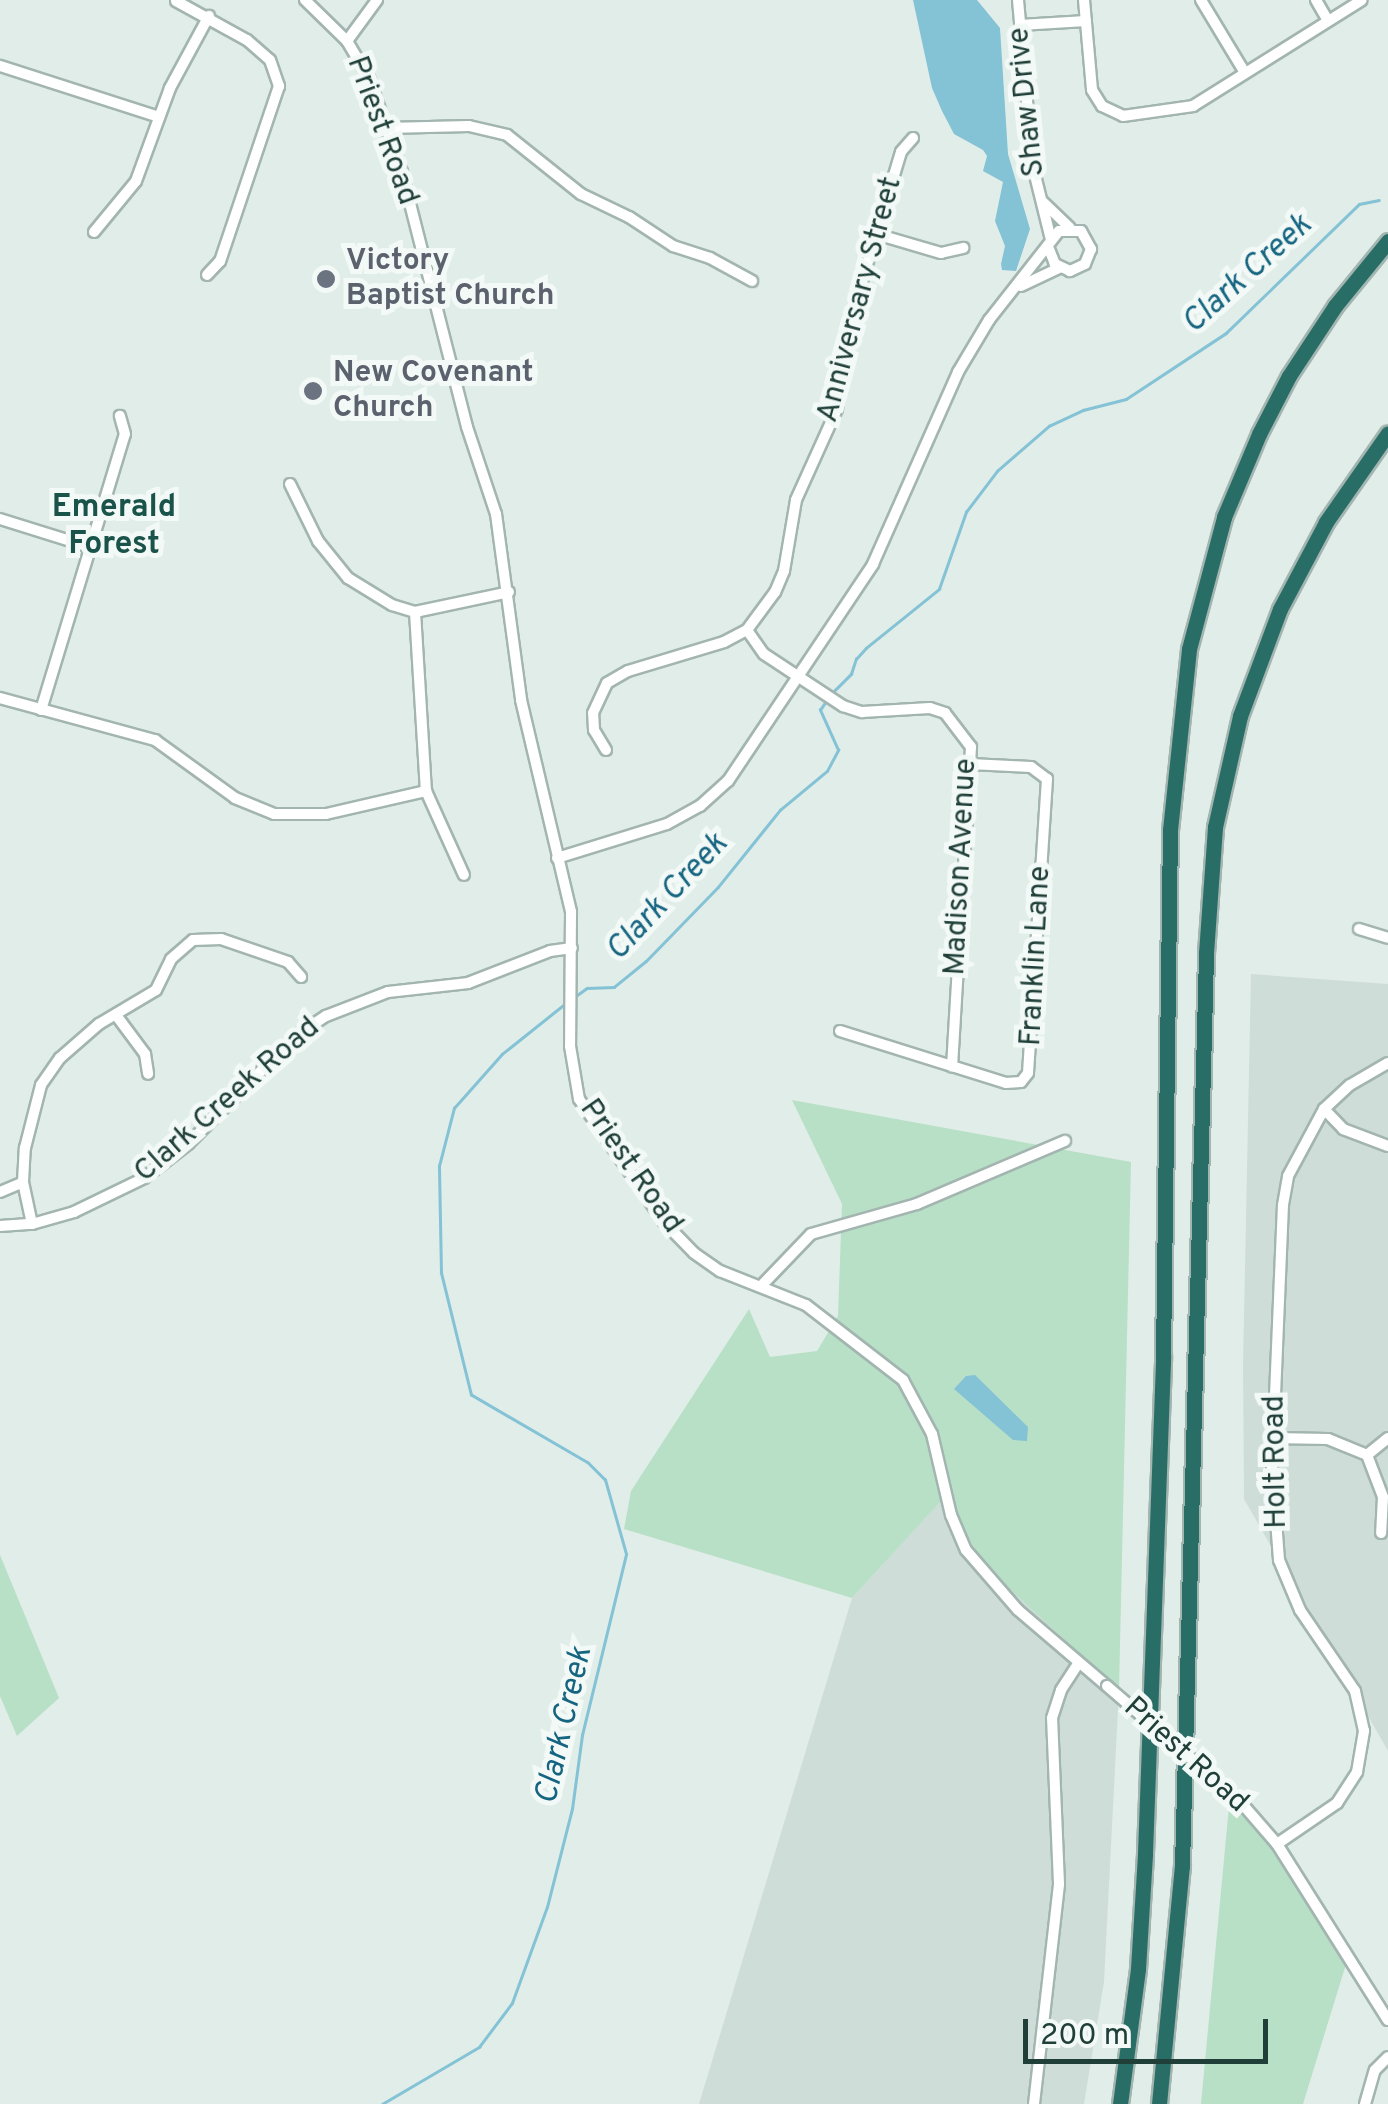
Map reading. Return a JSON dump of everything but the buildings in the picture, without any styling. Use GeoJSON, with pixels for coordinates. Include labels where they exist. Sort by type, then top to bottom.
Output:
{"type":"FeatureCollection","features":[{"type":"Feature","properties":{"kind":"highway"},"geometry":{"type":"LineString","coordinates":[[1120,2104],[1138,1969],[1146,1853],[1163,1357],[1170,830],[1188,649],[1224,517],[1259,434],[1289,376],[1326,320],[1388,241]]}},
{"type":"Feature","properties":{"kind":"highway"},"geometry":{"type":"LineString","coordinates":[[1159,2104],[1182,1866],[1206,953],[1215,827],[1240,716],[1280,609],[1326,522],[1388,433]]}},
{"type":"Feature","properties":{"kind":"street"},"geometry":{"type":"LineString","coordinates":[[176,0],[209,16],[270,60],[280,86],[220,261],[207,275]]}},
{"type":"Feature","properties":{"kind":"street","name":"Priest Road"},"geometry":{"type":"LineString","coordinates":[[305,0],[347,41],[368,78],[387,128],[467,427],[496,514],[510,592],[521,700],[571,912],[571,1064],[587,1116],[675,1235],[720,1270],[763,1284],[806,1305],[850,1334],[902,1380],[932,1434],[952,1514],[966,1550],[1009,1600],[1078,1664],[1238,1799],[1277,1844],[1388,2020]]}},
{"type":"Feature","properties":{"kind":"street"},"geometry":{"type":"LineString","coordinates":[[347,41],[377,0]]}},
{"type":"Feature","properties":{"kind":"street","name":"Shaw Drive"},"geometry":{"type":"LineString","coordinates":[[1018,0],[1033,168],[1050,244]]}},
{"type":"Feature","properties":{"kind":"street"},"geometry":{"type":"LineString","coordinates":[[1084,0],[1092,90],[1102,106],[1116,114],[1188,108],[1362,0]]}},
{"type":"Feature","properties":{"kind":"street"},"geometry":{"type":"LineString","coordinates":[[1201,0],[1245,73]]}},
{"type":"Feature","properties":{"kind":"street"},"geometry":{"type":"LineString","coordinates":[[1316,0],[1328,21]]}},
{"type":"Feature","properties":{"kind":"street"},"geometry":{"type":"LineString","coordinates":[[94,232],[136,181],[160,117],[209,16]]}},
{"type":"Feature","properties":{"kind":"street"},"geometry":{"type":"LineString","coordinates":[[1020,25],[1086,20]]}},
{"type":"Feature","properties":{"kind":"street"},"geometry":{"type":"LineString","coordinates":[[0,66],[160,117]]}},
{"type":"Feature","properties":{"kind":"street"},"geometry":{"type":"LineString","coordinates":[[387,128],[469,126],[506,136],[581,194],[629,217],[673,246],[710,258],[752,282]]}},
{"type":"Feature","properties":{"kind":"street","name":"Anniversary Street"},"geometry":{"type":"LineString","coordinates":[[747,630],[775,592],[784,571],[796,500],[838,409],[850,321],[901,152],[913,138]]}},
{"type":"Feature","properties":{"kind":"street","name":"Shaw Drive"},"geometry":{"type":"LineString","coordinates":[[1043,202],[1070,228]]}},
{"type":"Feature","properties":{"kind":"street"},"geometry":{"type":"LineString","coordinates":[[558,858],[666,824],[700,806],[728,780],[873,564],[968,352],[1050,244],[1070,228],[1085,234],[1090,255],[1076,270],[1059,268],[1020,286]]}},
{"type":"Feature","properties":{"kind":"street"},"geometry":{"type":"LineString","coordinates":[[876,234],[941,253],[963,248]]}},
{"type":"Feature","properties":{"kind":"street"},"geometry":{"type":"LineString","coordinates":[[1050,244],[1059,268]]}},
{"type":"Feature","properties":{"kind":"street"},"geometry":{"type":"LineString","coordinates":[[41,710],[126,434],[120,416]]}},
{"type":"Feature","properties":{"kind":"street"},"geometry":{"type":"LineString","coordinates":[[290,484],[318,541],[348,578],[392,606],[416,612],[510,592]]}},
{"type":"Feature","properties":{"kind":"street"},"geometry":{"type":"LineString","coordinates":[[0,520],[90,547]]}},
{"type":"Feature","properties":{"kind":"street"},"geometry":{"type":"LineString","coordinates":[[416,612],[426,790],[464,876]]}},
{"type":"Feature","properties":{"kind":"street"},"geometry":{"type":"LineString","coordinates":[[606,750],[594,730],[593,713],[607,684],[628,671],[724,642],[747,630],[764,654],[798,677]]}},
{"type":"Feature","properties":{"kind":"street","name":"Madison Avenue"},"geometry":{"type":"LineString","coordinates":[[798,677],[833,700],[862,712],[930,708],[945,713],[970,746],[952,1066]]}},
{"type":"Feature","properties":{"kind":"street"},"geometry":{"type":"LineString","coordinates":[[0,698],[155,740],[235,798],[274,814],[326,814],[426,790]]}},
{"type":"Feature","properties":{"kind":"street","name":"Franklin Lane"},"geometry":{"type":"LineString","coordinates":[[840,1031],[1012,1084],[1025,1078],[1030,1064],[1047,779],[1030,767],[970,764]]}},
{"type":"Feature","properties":{"kind":"street"},"geometry":{"type":"LineString","coordinates":[[1359,929],[1388,938]]}},
{"type":"Feature","properties":{"kind":"street"},"geometry":{"type":"LineString","coordinates":[[32,1224],[23,1182],[25,1148],[41,1085],[60,1058],[156,990],[177,951],[208,937],[288,962],[301,977]]}},
{"type":"Feature","properties":{"kind":"street","name":"Clark Creek Road"},"geometry":{"type":"LineString","coordinates":[[0,1226],[32,1224],[106,1200],[144,1178],[188,1144],[296,1036],[326,1016],[388,992],[483,979],[550,952],[572,948]]}},
{"type":"Feature","properties":{"kind":"street"},"geometry":{"type":"LineString","coordinates":[[116,1015],[145,1054],[148,1074]]}},
{"type":"Feature","properties":{"kind":"street","name":"Holt Road"},"geometry":{"type":"LineString","coordinates":[[1277,1844],[1338,1802],[1357,1772],[1364,1731],[1354,1691],[1300,1610],[1279,1560],[1273,1516],[1273,1438],[1283,1205],[1288,1176],[1324,1108],[1350,1085],[1388,1063]]}},
{"type":"Feature","properties":{"kind":"street"},"geometry":{"type":"LineString","coordinates":[[1324,1108],[1343,1129],[1388,1146]]}},
{"type":"Feature","properties":{"kind":"street"},"geometry":{"type":"LineString","coordinates":[[763,1284],[811,1234],[917,1204],[1065,1141]]}},
{"type":"Feature","properties":{"kind":"street"},"geometry":{"type":"LineString","coordinates":[[0,1192],[23,1182]]}},
{"type":"Feature","properties":{"kind":"street"},"geometry":{"type":"LineString","coordinates":[[1273,1438],[1328,1439],[1368,1455],[1383,1497],[1381,1532]]}},
{"type":"Feature","properties":{"kind":"street"},"geometry":{"type":"LineString","coordinates":[[1368,1455],[1388,1438]]}},
{"type":"Feature","properties":{"kind":"street"},"geometry":{"type":"LineString","coordinates":[[1034,2104],[1060,1884],[1052,1718],[1078,1664]]}},
{"type":"Feature","properties":{"kind":"street"},"geometry":{"type":"LineString","coordinates":[[1367,2103],[1375,2070],[1388,2056]]}},
{"type":"Feature","properties":{"kind":"shaded area"},"geometry":{"type":"Polygon","coordinates":[[[1251,974],[1388,984],[1388,1751],[1244,1499],[1251,974]]]}},
{"type":"Feature","properties":{"kind":"shaded area"},"geometry":{"type":"Polygon","coordinates":[[[949,1491],[1119,1690],[1104,1982],[1084,2104],[699,2104],[852,1598],[949,1491]]]}},
{"type":"Feature","properties":{"kind":"green space"},"geometry":{"type":"Polygon","coordinates":[[[792,1100],[1131,1162],[1119,1690],[987,1568],[964,1530],[949,1492],[852,1598],[624,1529],[631,1491],[749,1309],[770,1357],[817,1351],[838,1316],[842,1204],[792,1100]]]}},
{"type":"Feature","properties":{"kind":"green space"},"geometry":{"type":"Polygon","coordinates":[[[0,1555],[59,1698],[17,1736],[0,1696],[0,1555]]]}},
{"type":"Feature","properties":{"kind":"green space"},"geometry":{"type":"Polygon","coordinates":[[[1231,1785],[1350,1951],[1303,2104],[1201,2104],[1231,1785]]]}},
{"type":"Feature","properties":{"kind":"water"},"geometry":{"type":"Polygon","coordinates":[[[913,0],[977,0],[1000,28],[1008,154],[1030,229],[1016,271],[1002,270],[1001,264],[1005,246],[995,221],[1003,182],[983,171],[987,156],[983,150],[954,134],[942,111],[932,88],[913,0]]]}},
{"type":"Feature","properties":{"kind":"water"},"geometry":{"type":"Polygon","coordinates":[[[975,1375],[1028,1427],[1027,1441],[1013,1440],[954,1389],[966,1376],[975,1375]]]}},
{"type":"Feature","properties":{"kind":"waterway","name":"Clark Creek"},"geometry":{"type":"LineString","coordinates":[[830,695],[851,674],[856,659],[866,648],[939,589],[966,512],[997,471],[1049,426],[1083,410],[1126,399],[1226,333],[1359,204],[1379,200]]}},
{"type":"Feature","properties":{"kind":"waterway","name":"Clark Creek"},"geometry":{"type":"LineString","coordinates":[[573,998],[587,988],[614,987],[646,961],[718,887],[780,810],[827,771],[838,750],[820,710],[826,701]]}},
{"type":"Feature","properties":{"kind":"waterway","name":"Clark Creek"},"geometry":{"type":"LineString","coordinates":[[382,2104],[479,2047],[512,2003],[547,1907],[572,1809],[582,1735],[626,1554],[605,1480],[588,1463],[471,1395],[441,1273],[439,1166],[454,1108],[502,1054],[566,1003]]}},
{"type":"Feature","properties":{"kind":"place","name":"Victory Baptist Church"},"geometry":{"type":"Point","coordinates":[326,279]}},
{"type":"Feature","properties":{"kind":"place","name":"New Covenant Church"},"geometry":{"type":"Point","coordinates":[313,391]}},
{"type":"Feature","properties":{"kind":"district","name":"Emerald Forest"},"geometry":{"type":"Point","coordinates":[114,528]}}]}
